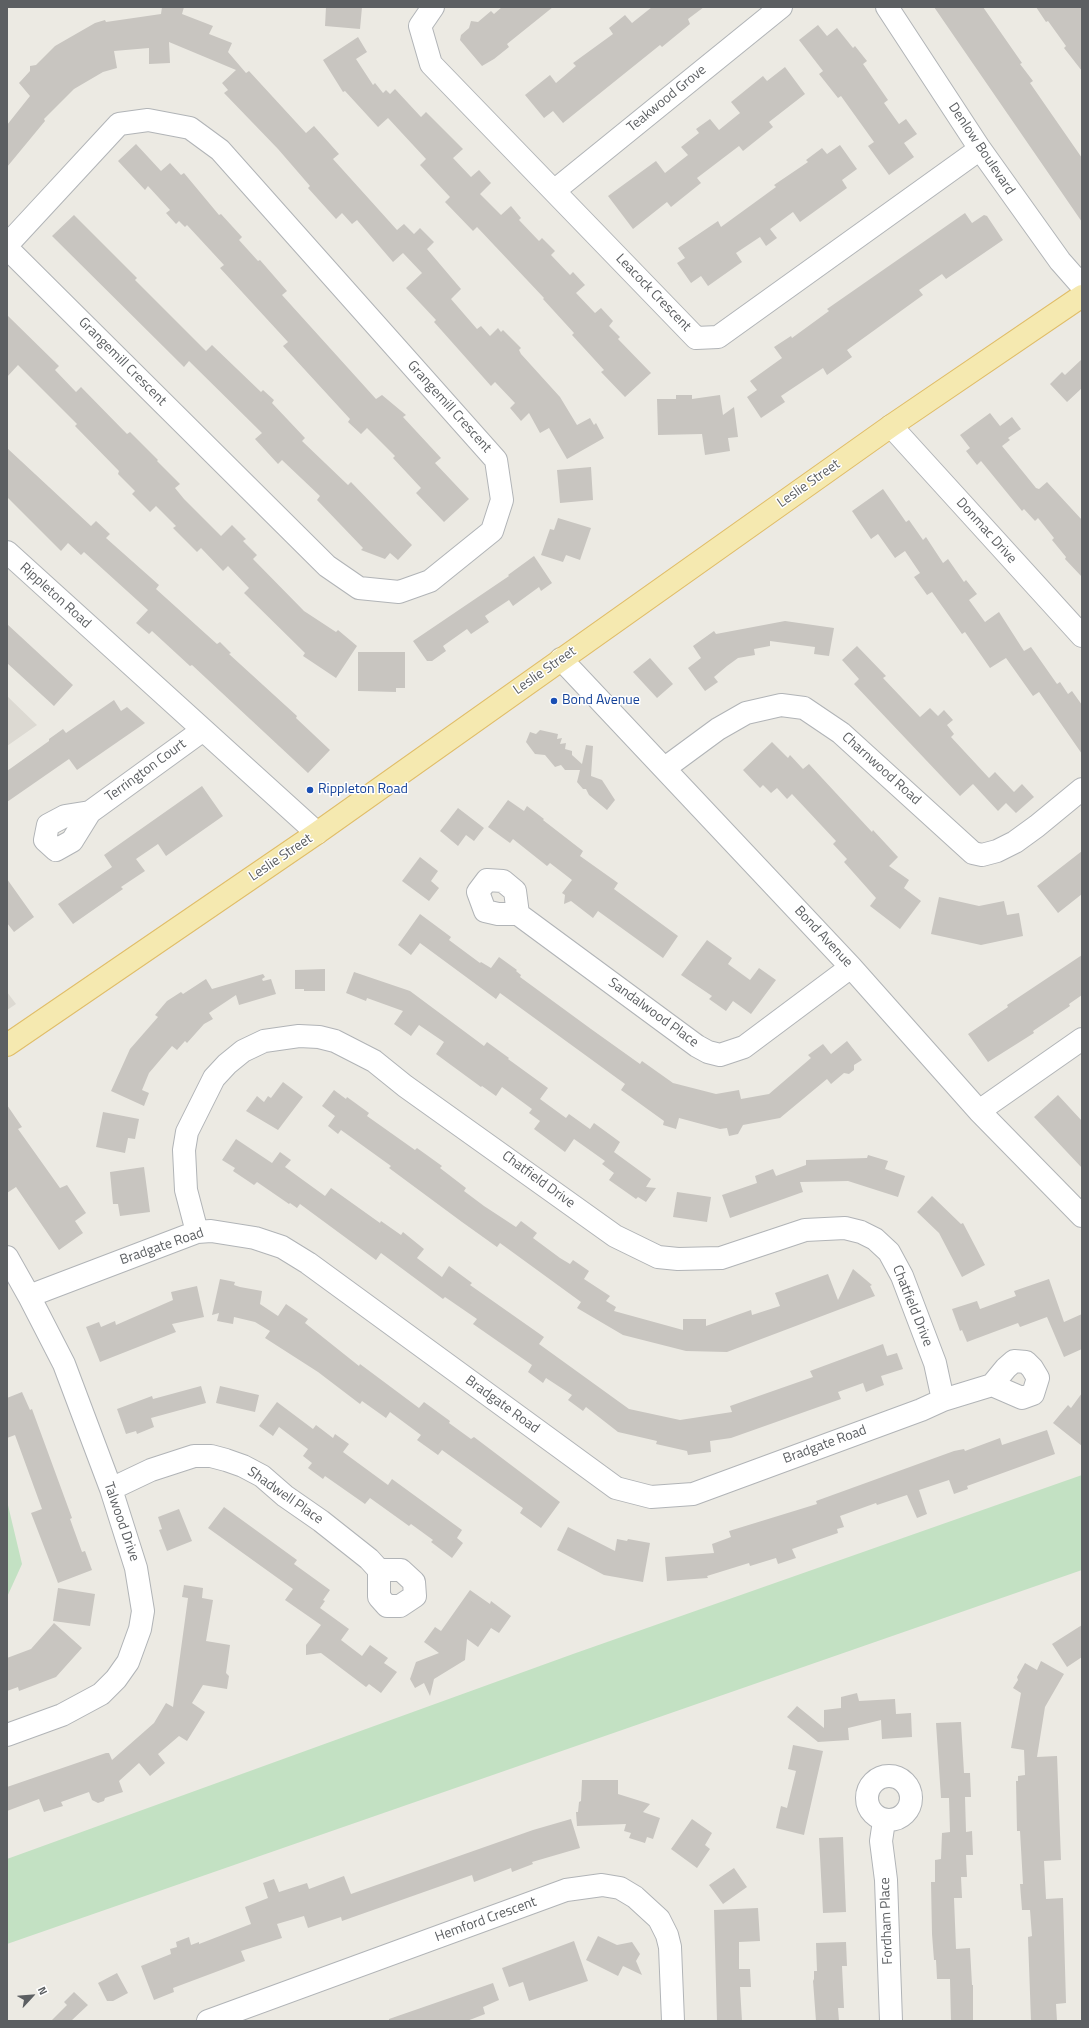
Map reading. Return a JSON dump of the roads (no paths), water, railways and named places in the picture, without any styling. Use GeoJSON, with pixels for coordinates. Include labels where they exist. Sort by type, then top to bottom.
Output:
{"type":"FeatureCollection","features":[{"type":"Feature","properties":{"kind":"main road","name":"Leslie Street"},"geometry":{"type":"LineString","coordinates":[[7,1045],[317,834],[891,426],[1082,296]]}},
{"type":"Feature","properties":{"kind":"street","name":"Leacock Crescent"},"geometry":{"type":"LineString","coordinates":[[433,7],[420,26],[431,64],[696,338],[718,336],[980,150]]}},
{"type":"Feature","properties":{"kind":"street","name":"Teakwood Grove"},"geometry":{"type":"LineString","coordinates":[[554,191],[781,7]]}},
{"type":"Feature","properties":{"kind":"street","name":"Denlow Boulevard"},"geometry":{"type":"LineString","coordinates":[[887,7],[980,150],[1060,261],[1082,286]]}},
{"type":"Feature","properties":{"kind":"street","name":"Grangemill Crescent"},"geometry":{"type":"LineString","coordinates":[[7,245],[120,124],[148,120],[190,128],[220,150],[496,460],[502,500],[492,531],[430,581],[399,592],[359,588],[327,566],[7,248]]}},
{"type":"Feature","properties":{"kind":"street","name":"Donmac Drive"},"geometry":{"type":"LineString","coordinates":[[891,426],[1082,636]]}},
{"type":"Feature","properties":{"kind":"street","name":"Rippleton Road"},"geometry":{"type":"LineString","coordinates":[[7,552],[317,834]]}},
{"type":"Feature","properties":{"kind":"street","name":"Bond Avenue"},"geometry":{"type":"LineString","coordinates":[[562,659],[851,966],[979,1111],[1082,1216]]}},
{"type":"Feature","properties":{"kind":"street","name":"Charnwood Road"},"geometry":{"type":"LineString","coordinates":[[664,768],[718,729],[746,713],[781,705],[804,708],[841,733],[973,853],[982,855],[1015,842],[1038,826],[1082,789]]}},
{"type":"Feature","properties":{"kind":"street","name":"Terrington Court"},"geometry":{"type":"LineString","coordinates":[[90,812],[203,730]]}},
{"type":"Feature","properties":{"kind":"street","name":"Sandalwood Place"},"geometry":{"type":"LineString","coordinates":[[518,914],[697,1046],[708,1052],[720,1055],[744,1047],[851,966]]}},
{"type":"Feature","properties":{"kind":"street","name":"Chatfield Drive"},"geometry":{"type":"LineString","coordinates":[[198,1232],[186,1190],[184,1150],[187,1132],[214,1078],[227,1064],[243,1051],[264,1041],[299,1036],[319,1037],[335,1041],[374,1062],[405,1086],[615,1236],[658,1257],[678,1259],[721,1258],[805,1230],[845,1228],[860,1232],[875,1239],[889,1252],[902,1276],[935,1363],[944,1400]]}},
{"type":"Feature","properties":{"kind":"street"},"geometry":{"type":"LineString","coordinates":[[979,1111],[1082,1040]]}},
{"type":"Feature","properties":{"kind":"street","name":"Bradgate Road"},"geometry":{"type":"LineString","coordinates":[[29,1296],[198,1232],[211,1231],[255,1238],[282,1247],[308,1262],[616,1488],[651,1497],[693,1494],[921,1410],[944,1400],[992,1385]]}},
{"type":"Feature","properties":{"kind":"street","name":"Talwood Drive"},"geometry":{"type":"LineString","coordinates":[[7,1257],[64,1364],[111,1489],[136,1568],[143,1611],[140,1629],[128,1662],[116,1679],[101,1694],[62,1715],[7,1735]]}},
{"type":"Feature","properties":{"kind":"street","name":"Shadwell Place"},"geometry":{"type":"LineString","coordinates":[[111,1489],[151,1470],[194,1456],[211,1456],[226,1460],[243,1466],[262,1476],[285,1496],[369,1559],[379,1570]]}},
{"type":"Feature","properties":{"kind":"street","name":"Fordham Place"},"geometry":{"type":"LineString","coordinates":[[884,1820],[881,1841],[886,1880],[891,2021]]}},
{"type":"Feature","properties":{"kind":"street","name":"Hemford Crescent"},"geometry":{"type":"LineString","coordinates":[[208,2021],[566,1890],[602,1885],[620,1888],[640,1900],[659,1919],[667,1935],[670,1947],[673,2021]]}},
{"type":"Feature","properties":{"kind":"place","name":"Bond Avenue"},"geometry":{"type":"Point","coordinates":[554,701]}},
{"type":"Feature","properties":{"kind":"place","name":"Rippleton Road"},"geometry":{"type":"Point","coordinates":[310,790]}}]}
